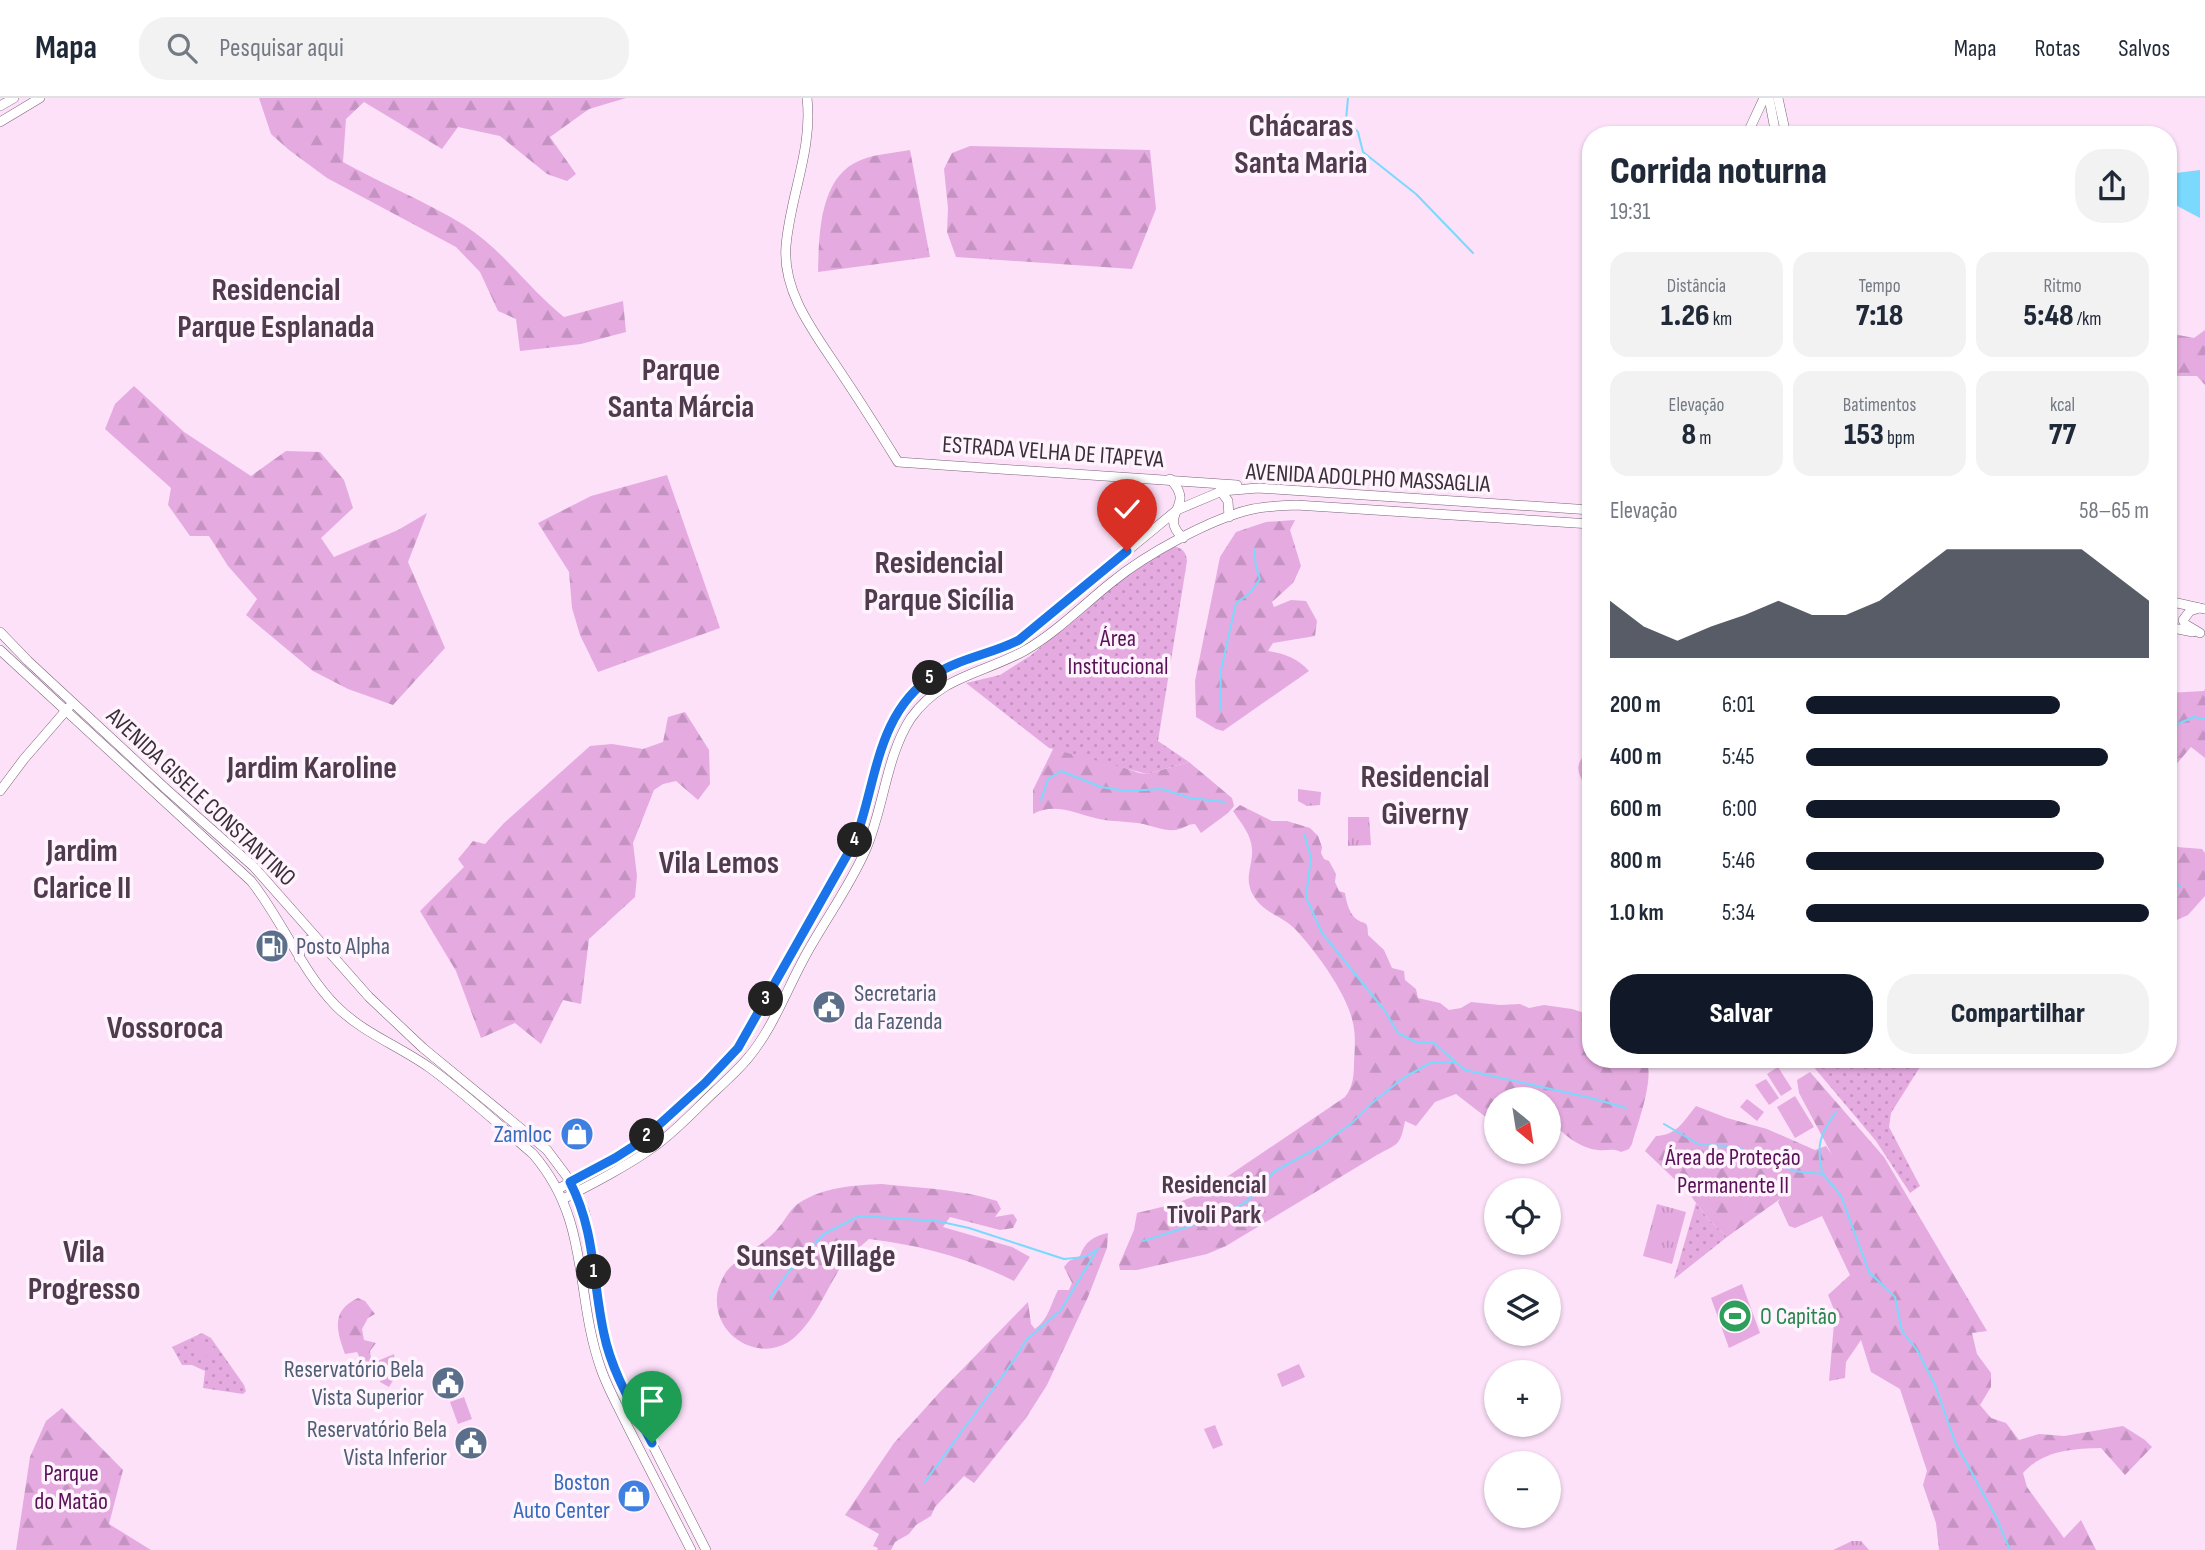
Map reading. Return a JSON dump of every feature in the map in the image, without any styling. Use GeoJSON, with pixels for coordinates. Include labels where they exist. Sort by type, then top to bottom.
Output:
{"type":"FeatureCollection","features":[{"type":"Feature","properties":{"kind":"main road"},"geometry":{"type":"LineString","coordinates":[[0,106],[14,98]]}},
{"type":"Feature","properties":{"kind":"main road"},"geometry":{"type":"LineString","coordinates":[[0,122],[40,98]]}},
{"type":"Feature","properties":{"kind":"main road","name":"ESTRADA VELHA DE ITAPEVA"},"geometry":{"type":"LineString","coordinates":[[807,98],[808,141],[787,237],[786,263],[789,279],[804,314],[898,462],[1170,479],[1258,488]]}},
{"type":"Feature","properties":{"kind":"main road"},"geometry":{"type":"LineString","coordinates":[[1751,126],[1766,98]]}},
{"type":"Feature","properties":{"kind":"main road"},"geometry":{"type":"LineString","coordinates":[[1766,98],[1774,126]]}},
{"type":"Feature","properties":{"kind":"main road"},"geometry":{"type":"LineString","coordinates":[[1778,98],[1784,126]]}},
{"type":"Feature","properties":{"kind":"main road"},"geometry":{"type":"LineString","coordinates":[[1170,479],[1180,492],[1181,502],[1173,525],[1183,538]]}},
{"type":"Feature","properties":{"kind":"main road"},"geometry":{"type":"LineString","coordinates":[[1206,482],[1214,484],[1222,491],[1229,505],[1229,517]]}},
{"type":"Feature","properties":{"kind":"main road","name":"AVENIDA ADOLPHO MASSAGLIA"},"geometry":{"type":"LineString","coordinates":[[558,1189],[640,1142],[705,1083],[738,1048],[855,841],[875,764],[891,723],[903,704],[934,675],[952,665],[1001,649],[1019,640],[1177,510],[1222,491],[1258,488],[1582,509]]}},
{"type":"Feature","properties":{"kind":"main road","name":"AVENIDA ADOLPHO MASSAGLIA"},"geometry":{"type":"LineString","coordinates":[[563,1199],[654,1146],[749,1058],[861,861],[874,831],[899,741],[910,720],[938,690],[1024,651],[1127,570],[1183,538],[1250,509],[1296,505],[1582,523]]}},
{"type":"Feature","properties":{"kind":"main road"},"geometry":{"type":"LineString","coordinates":[[2177,603],[2202,608]]}},
{"type":"Feature","properties":{"kind":"main road"},"geometry":{"type":"LineString","coordinates":[[2202,608],[2190,611],[2183,620],[2185,624],[2202,633]]}},
{"type":"Feature","properties":{"kind":"main road"},"geometry":{"type":"LineString","coordinates":[[2177,629],[2202,633]]}},
{"type":"Feature","properties":{"kind":"main road","name":"AVENIDA GISELE CONSTANTINO"},"geometry":{"type":"LineString","coordinates":[[0,632],[73,703],[254,867],[369,997],[423,1048],[538,1141],[553,1157],[576,1192],[589,1229],[600,1313],[610,1357],[706,1550]]}},
{"type":"Feature","properties":{"kind":"main road","name":"AVENIDA GISELE CONSTANTINO"},"geometry":{"type":"LineString","coordinates":[[0,650],[251,881],[315,982],[352,1021],[421,1062],[533,1154],[547,1170],[563,1199],[577,1242],[590,1326],[601,1370],[691,1550]]}},
{"type":"Feature","properties":{"kind":"main road"},"geometry":{"type":"LineString","coordinates":[[0,791],[73,703]]}},
{"type":"Feature","properties":{"kind":"main road"},"geometry":{"type":"LineString","coordinates":[[875,764],[890,767]]}},
{"type":"Feature","properties":{"kind":"main road"},"geometry":{"type":"LineString","coordinates":[[299,959],[301,944],[311,940],[321,945]]}},
{"type":"Feature","properties":{"kind":"main road"},"geometry":{"type":"LineString","coordinates":[[584,1213],[586,1193],[593,1183]]}},
{"type":"Feature","properties":{"kind":"green space"},"geometry":{"type":"Polygon","coordinates":[[[259,98],[626,98],[589,109],[550,137],[576,174],[567,181],[547,174],[500,136],[458,127],[442,149],[364,102],[346,119],[343,162],[464,225],[503,257],[564,317],[623,301],[626,332],[581,344],[520,351],[516,319],[498,311],[480,272],[456,247],[327,178],[289,150],[271,134],[259,98]]]}},
{"type":"Feature","properties":{"kind":"green space"},"geometry":{"type":"Polygon","coordinates":[[[970,146],[1150,150],[1156,209],[1132,269],[956,257],[947,232],[948,208],[944,169],[952,153],[970,146]]]}},
{"type":"Feature","properties":{"kind":"green space"},"geometry":{"type":"Polygon","coordinates":[[[910,150],[930,257],[818,272],[824,208],[837,179],[847,168],[861,160],[910,150]]]}},
{"type":"Feature","properties":{"kind":"green space"},"geometry":{"type":"Polygon","coordinates":[[[2205,330],[2205,385],[2197,376],[2177,376],[2177,335],[2194,338],[2205,330]]]}},
{"type":"Feature","properties":{"kind":"green space"},"geometry":{"type":"Polygon","coordinates":[[[134,386],[184,432],[251,476],[286,451],[320,452],[344,480],[353,508],[321,538],[334,557],[398,530],[427,513],[408,562],[445,648],[393,705],[348,689],[313,671],[246,615],[257,599],[228,566],[209,536],[190,536],[168,505],[171,488],[105,429],[115,404],[134,386]]]}},
{"type":"Feature","properties":{"kind":"green space"},"geometry":{"type":"Polygon","coordinates":[[[667,475],[720,628],[598,672],[580,635],[572,608],[569,572],[538,523],[591,496],[667,475]]]}},
{"type":"Feature","properties":{"kind":"green space"},"geometry":{"type":"Polygon","coordinates":[[[1295,520],[1290,530],[1301,566],[1293,583],[1272,602],[1274,607],[1291,600],[1306,601],[1317,621],[1315,636],[1273,643],[1268,651],[1290,657],[1309,671],[1223,731],[1216,729],[1196,717],[1195,681],[1220,557],[1236,532],[1266,522],[1295,520]]]}},
{"type":"Feature","properties":{"kind":"green space","name":"Área Institucional"},"geometry":{"type":"Polygon","coordinates":[[[1173,546],[1183,550],[1187,561],[1158,741],[1189,762],[1147,774],[1049,748],[966,683],[1000,675],[1030,656],[1122,579],[1173,546]]]}},
{"type":"Feature","properties":{"kind":"green space"},"geometry":{"type":"Polygon","coordinates":[[[2205,689],[2205,758],[2191,747],[2177,763],[2177,692],[2205,689]]]}},
{"type":"Feature","properties":{"kind":"green space"},"geometry":{"type":"Polygon","coordinates":[[[685,712],[709,750],[710,784],[698,800],[676,781],[663,784],[654,790],[633,843],[637,876],[635,897],[589,939],[581,1004],[563,1000],[541,1044],[515,1023],[481,1038],[456,971],[420,911],[464,867],[458,859],[473,841],[485,844],[504,823],[590,746],[612,744],[643,749],[663,742],[668,717],[685,712]]]}},
{"type":"Feature","properties":{"kind":"green space"},"geometry":{"type":"Polygon","coordinates":[[[1056,743],[1139,773],[1147,774],[1189,762],[1232,798],[1234,806],[1201,833],[1195,824],[1171,830],[1099,819],[1057,809],[1033,814],[1033,790],[1056,743]]]}},
{"type":"Feature","properties":{"kind":"green space"},"geometry":{"type":"Polygon","coordinates":[[[1582,759],[1582,781],[1578,768],[1582,759]]]}},
{"type":"Feature","properties":{"kind":"green space"},"geometry":{"type":"Polygon","coordinates":[[[1298,789],[1321,792],[1320,805],[1307,806],[1298,801],[1298,789]]]}},
{"type":"Feature","properties":{"kind":"green space"},"geometry":{"type":"Polygon","coordinates":[[[1240,805],[1272,821],[1287,821],[1310,828],[1318,836],[1321,853],[1336,874],[1335,882],[1339,891],[1345,893],[1351,913],[1366,924],[1368,935],[1384,950],[1392,968],[1404,971],[1405,980],[1416,989],[1418,998],[1440,1003],[1449,1010],[1461,1008],[1471,1002],[1520,1004],[1529,1008],[1544,1005],[1582,1012],[1582,1068],[1648,1068],[1645,1100],[1629,1149],[1621,1152],[1591,1149],[1565,1135],[1561,1131],[1561,1087],[1484,1087],[1484,1116],[1456,1094],[1435,1102],[1416,1126],[1405,1121],[1400,1140],[1394,1146],[1226,1246],[1207,1254],[1137,1270],[1120,1270],[1119,1265],[1134,1230],[1137,1213],[1174,1204],[1203,1193],[1345,1097],[1350,1089],[1354,1072],[1355,1035],[1348,1008],[1328,971],[1303,938],[1255,898],[1249,880],[1251,844],[1233,811],[1240,805]]]}},
{"type":"Feature","properties":{"kind":"green space"},"geometry":{"type":"Polygon","coordinates":[[[1348,817],[1369,817],[1371,845],[1348,846],[1348,817]]]}},
{"type":"Feature","properties":{"kind":"green space"},"geometry":{"type":"Polygon","coordinates":[[[2177,847],[2202,849],[2205,853],[2205,896],[2188,915],[2177,920],[2177,847]]]}},
{"type":"Feature","properties":{"kind":"green space"},"geometry":{"type":"Polygon","coordinates":[[[1779,1068],[1792,1089],[1781,1096],[1767,1074],[1779,1068]]]}},
{"type":"Feature","properties":{"kind":"green space"},"geometry":{"type":"Polygon","coordinates":[[[1815,1068],[1919,1068],[1891,1113],[1889,1127],[1920,1186],[1910,1193],[1876,1141],[1815,1068]]]}},
{"type":"Feature","properties":{"kind":"green space","name":"Área de Proteção Permanente II"},"geometry":{"type":"Polygon","coordinates":[[[1810,1072],[1884,1157],[1987,1331],[1972,1333],[1977,1354],[1991,1373],[1991,1387],[1980,1405],[1991,1418],[2006,1423],[2019,1440],[2039,1434],[2064,1436],[2123,1426],[2152,1447],[2125,1475],[2101,1448],[2069,1450],[2049,1455],[2023,1473],[2027,1487],[2064,1538],[2081,1520],[2096,1550],[1939,1550],[1936,1523],[1923,1485],[1927,1471],[1900,1389],[1871,1372],[1861,1340],[1846,1362],[1845,1378],[1829,1381],[1835,1312],[1828,1295],[1850,1275],[1822,1216],[1795,1228],[1789,1226],[1778,1202],[1780,1199],[1727,1237],[1709,1220],[1687,1191],[1645,1151],[1656,1136],[1679,1127],[1696,1106],[1767,1129],[1815,1150],[1826,1146],[1832,1155],[1799,1093],[1797,1080],[1810,1072]]]}},
{"type":"Feature","properties":{"kind":"green space"},"geometry":{"type":"Polygon","coordinates":[[[1766,1079],[1779,1098],[1769,1105],[1755,1085],[1766,1079]]]}},
{"type":"Feature","properties":{"kind":"green space"},"geometry":{"type":"Polygon","coordinates":[[[1795,1096],[1814,1127],[1795,1138],[1777,1107],[1795,1096]]]}},
{"type":"Feature","properties":{"kind":"green space"},"geometry":{"type":"Polygon","coordinates":[[[1747,1099],[1764,1112],[1757,1121],[1740,1107],[1747,1099]]]}},
{"type":"Feature","properties":{"kind":"green space"},"geometry":{"type":"Polygon","coordinates":[[[882,1184],[954,1191],[997,1201],[1001,1209],[995,1217],[1013,1214],[1017,1220],[1013,1228],[1000,1230],[950,1217],[943,1227],[1012,1247],[1030,1257],[1014,1281],[943,1254],[869,1239],[845,1262],[815,1312],[795,1337],[783,1345],[756,1348],[732,1335],[718,1312],[718,1291],[726,1272],[767,1240],[799,1203],[818,1193],[839,1188],[882,1184]]]}},
{"type":"Feature","properties":{"kind":"green space"},"geometry":{"type":"Polygon","coordinates":[[[1696,1203],[1727,1237],[1674,1279],[1696,1203]]]}},
{"type":"Feature","properties":{"kind":"green space"},"geometry":{"type":"Polygon","coordinates":[[[1657,1204],[1686,1212],[1672,1264],[1643,1256],[1657,1204]]]}},
{"type":"Feature","properties":{"kind":"green space"},"geometry":{"type":"Polygon","coordinates":[[[1108,1233],[1107,1248],[1088,1297],[1047,1385],[1026,1418],[974,1483],[964,1476],[935,1507],[931,1516],[895,1542],[891,1550],[877,1550],[878,1548],[873,1546],[879,1534],[845,1515],[894,1443],[1028,1302],[1031,1324],[1035,1329],[1046,1316],[1058,1290],[1069,1290],[1072,1283],[1064,1267],[1069,1261],[1080,1256],[1090,1240],[1108,1233]]]}},
{"type":"Feature","properties":{"kind":"green space","name":"O Capitão"},"geometry":{"type":"Polygon","coordinates":[[[1742,1284],[1760,1333],[1729,1348],[1711,1298],[1742,1284]]]}},
{"type":"Feature","properties":{"kind":"green space"},"geometry":{"type":"Polygon","coordinates":[[[358,1298],[365,1301],[375,1314],[368,1318],[362,1329],[364,1340],[376,1343],[370,1351],[371,1358],[375,1362],[394,1354],[397,1374],[389,1387],[380,1382],[381,1375],[371,1372],[359,1363],[357,1352],[345,1354],[338,1330],[339,1315],[349,1303],[358,1298]]]}},
{"type":"Feature","properties":{"kind":"green space"},"geometry":{"type":"Polygon","coordinates":[[[202,1333],[211,1338],[244,1385],[246,1391],[243,1394],[203,1388],[205,1371],[192,1365],[182,1365],[172,1347],[202,1333]]]}},
{"type":"Feature","properties":{"kind":"green space"},"geometry":{"type":"Polygon","coordinates":[[[196,1337],[216,1349],[210,1358],[191,1347],[196,1337]]]}},
{"type":"Feature","properties":{"kind":"green space"},"geometry":{"type":"Polygon","coordinates":[[[1299,1364],[1305,1377],[1282,1387],[1277,1374],[1299,1364]]]}},
{"type":"Feature","properties":{"kind":"green space"},"geometry":{"type":"Polygon","coordinates":[[[464,1397],[472,1419],[458,1424],[450,1402],[464,1397]]]}},
{"type":"Feature","properties":{"kind":"green space","name":"Parque do Matão"},"geometry":{"type":"Polygon","coordinates":[[[62,1408],[123,1470],[109,1524],[151,1550],[16,1550],[30,1457],[46,1421],[62,1408]]]}},
{"type":"Feature","properties":{"kind":"green space"},"geometry":{"type":"Polygon","coordinates":[[[1215,1425],[1223,1445],[1213,1449],[1204,1429],[1215,1425]]]}},
{"type":"Feature","properties":{"kind":"green space"},"geometry":{"type":"Polygon","coordinates":[[[1852,1541],[1861,1541],[1869,1550],[1833,1550],[1852,1541]]]}},
{"type":"Feature","properties":{"kind":"water"},"geometry":{"type":"Polygon","coordinates":[[[2200,170],[2200,218],[2177,206],[2177,173],[2200,170]]]}},
{"type":"Feature","properties":{"kind":"waterway"},"geometry":{"type":"LineString","coordinates":[[1348,98],[1346,120],[1358,132],[1363,152],[1416,194],[1473,253]]}},
{"type":"Feature","properties":{"kind":"waterway"},"geometry":{"type":"LineString","coordinates":[[1220,710],[1221,670],[1236,603],[1249,594],[1260,579],[1254,549]]}},
{"type":"Feature","properties":{"kind":"waterway"},"geometry":{"type":"LineString","coordinates":[[2177,724],[2194,717],[2205,719]]}},
{"type":"Feature","properties":{"kind":"waterway"},"geometry":{"type":"LineString","coordinates":[[1041,800],[1048,779],[1061,771],[1101,787],[1126,791],[1162,789],[1191,798],[1225,802]]}},
{"type":"Feature","properties":{"kind":"waterway"},"geometry":{"type":"LineString","coordinates":[[1304,834],[1311,857],[1306,897],[1322,933],[1385,1011],[1398,1033],[1416,1042],[1434,1043],[1465,1070],[1626,1108]]}},
{"type":"Feature","properties":{"kind":"waterway"},"geometry":{"type":"LineString","coordinates":[[2177,884],[2181,887]]}},
{"type":"Feature","properties":{"kind":"waterway"},"geometry":{"type":"LineString","coordinates":[[1143,1241],[1216,1218],[1246,1202],[1275,1171],[1319,1147],[1352,1123],[1403,1078],[1432,1062],[1456,1062]]}},
{"type":"Feature","properties":{"kind":"waterway"},"geometry":{"type":"LineString","coordinates":[[1822,1172],[1819,1154],[1821,1140],[1836,1112]]}},
{"type":"Feature","properties":{"kind":"waterway"},"geometry":{"type":"LineString","coordinates":[[1664,1124],[1700,1145],[1731,1146],[1772,1159],[1793,1171],[1823,1174],[1841,1196],[1869,1272],[1895,1297],[1902,1331],[1917,1350],[1935,1385],[1955,1442],[1996,1517],[2010,1550]]}},
{"type":"Feature","properties":{"kind":"waterway"},"geometry":{"type":"LineString","coordinates":[[770,1298],[790,1270],[824,1234],[859,1216],[937,1221],[969,1228],[1064,1259],[1085,1257],[1098,1249]]}},
{"type":"Feature","properties":{"kind":"waterway"},"geometry":{"type":"LineString","coordinates":[[924,1483],[1027,1339],[1061,1310],[1097,1250]]}},
{"type":"Feature","properties":{"kind":"place","name":"Posto Alpha"},"geometry":{"type":"Point","coordinates":[272,946]}},
{"type":"Feature","properties":{"kind":"place","name":"Secretaria da Fazenda"},"geometry":{"type":"Point","coordinates":[829,1007]}},
{"type":"Feature","properties":{"kind":"place","name":"Zamloc"},"geometry":{"type":"Point","coordinates":[577,1134]}},
{"type":"Feature","properties":{"kind":"place","name":"O Capitão"},"geometry":{"type":"Point","coordinates":[1735,1316]}},
{"type":"Feature","properties":{"kind":"place","name":"Reservatório Bela Vista Superior"},"geometry":{"type":"Point","coordinates":[448,1383]}},
{"type":"Feature","properties":{"kind":"place","name":"Reservatório Bela Vista Inferior"},"geometry":{"type":"Point","coordinates":[471,1443]}},
{"type":"Feature","properties":{"kind":"place","name":"Boston Auto Center"},"geometry":{"type":"Point","coordinates":[634,1496]}},
{"type":"Feature","properties":{"kind":"district","name":"Chácaras Santa Maria"},"geometry":{"type":"Point","coordinates":[1301,144]}},
{"type":"Feature","properties":{"kind":"district","name":"Residencial Parque Esplanada"},"geometry":{"type":"Point","coordinates":[276,308]}},
{"type":"Feature","properties":{"kind":"district","name":"Parque Santa Márcia"},"geometry":{"type":"Point","coordinates":[681,388]}},
{"type":"Feature","properties":{"kind":"district","name":"Residencial Parque Sicília"},"geometry":{"type":"Point","coordinates":[939,582]}},
{"type":"Feature","properties":{"kind":"district","name":"Jardim Karoline"},"geometry":{"type":"Point","coordinates":[312,768]}},
{"type":"Feature","properties":{"kind":"district","name":"Residencial Giverny"},"geometry":{"type":"Point","coordinates":[1425,796]}},
{"type":"Feature","properties":{"kind":"district","name":"Vila Lemos"},"geometry":{"type":"Point","coordinates":[719,863]}},
{"type":"Feature","properties":{"kind":"district","name":"Jardim Clarice II"},"geometry":{"type":"Point","coordinates":[82,870]}},
{"type":"Feature","properties":{"kind":"district","name":"Vossoroca"},"geometry":{"type":"Point","coordinates":[165,1028]}},
{"type":"Feature","properties":{"kind":"district","name":"Residencial Tivoli Park"},"geometry":{"type":"Point","coordinates":[1214,1200]}},
{"type":"Feature","properties":{"kind":"district","name":"Sunset Village"},"geometry":{"type":"Point","coordinates":[816,1256]}},
{"type":"Feature","properties":{"kind":"district","name":"Vila Progresso"},"geometry":{"type":"Point","coordinates":[84,1270]}},
{"type":"Feature","properties":{"kind":"route"},"geometry":{"type":"LineString","coordinates":[[652,1443],[610,1357],[600,1313],[589,1229],[570,1182],[640,1142],[705,1083],[738,1048],[855,841],[880,750],[891,723],[911,694],[934,675],[952,665],[1001,649],[1019,640],[1127,551]]}}]}
